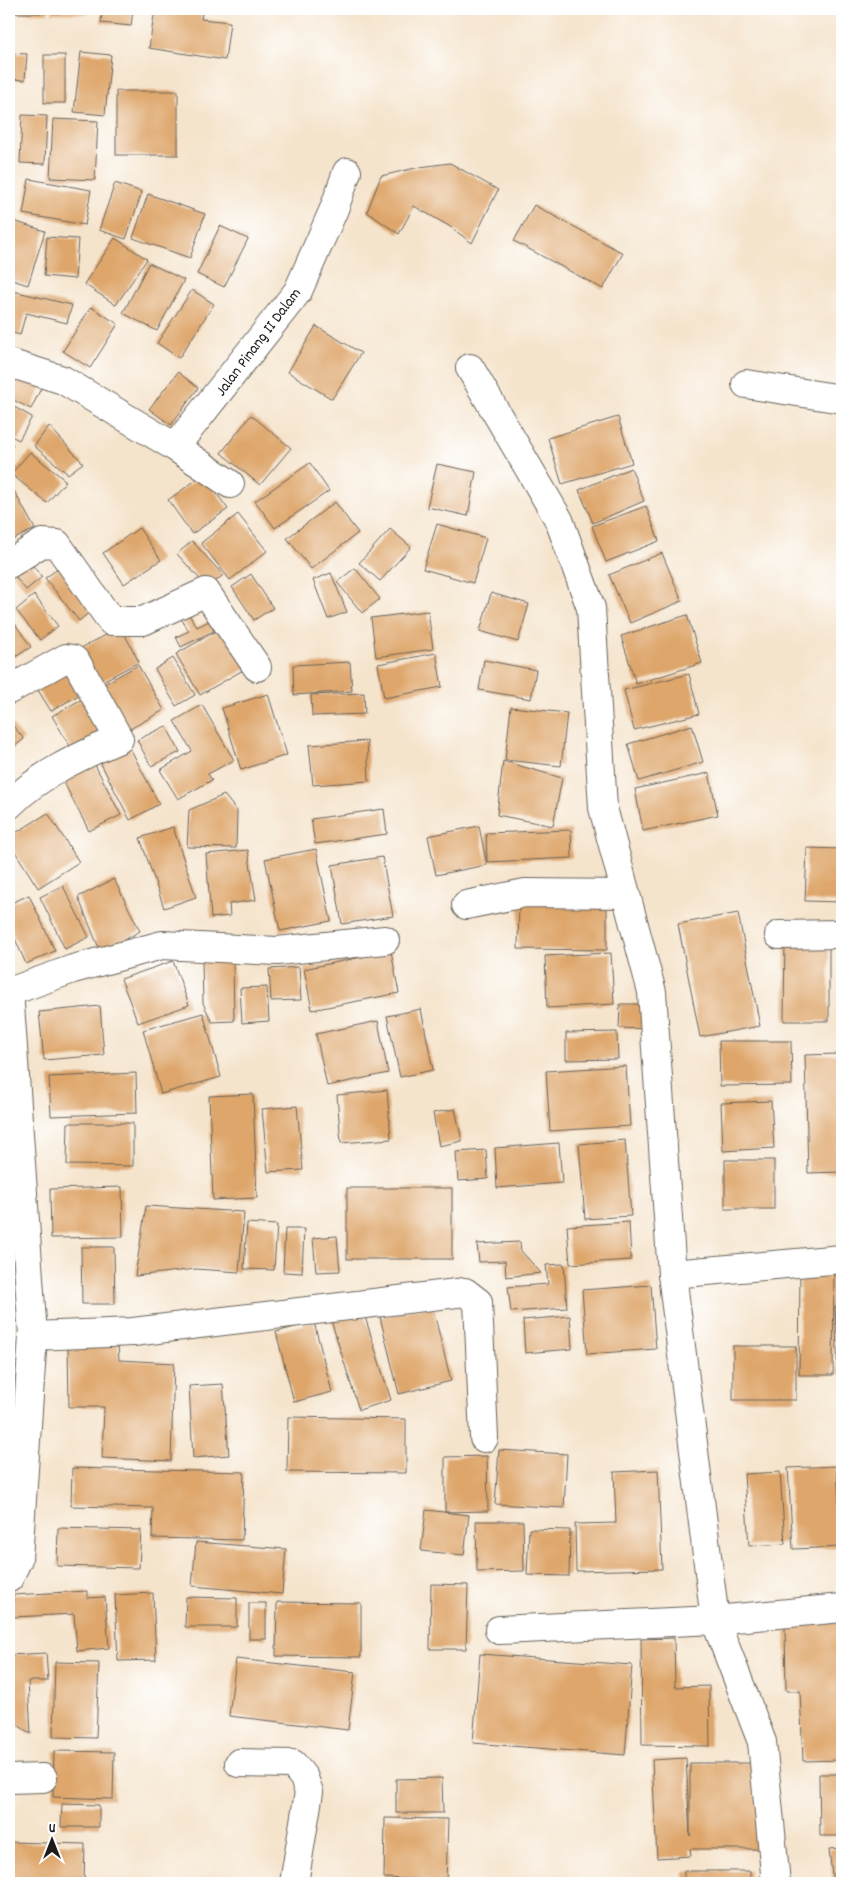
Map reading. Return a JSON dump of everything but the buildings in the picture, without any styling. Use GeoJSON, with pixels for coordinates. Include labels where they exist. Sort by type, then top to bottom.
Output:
{"type":"FeatureCollection","features":[{"type":"Feature","properties":{"kind":"street","name":"Jalan Pinang II Dalam"},"geometry":{"type":"LineString","coordinates":[[175,447],[298,291],[334,209],[347,172]]}},
{"type":"Feature","properties":{"kind":"street"},"geometry":{"type":"LineString","coordinates":[[9,363],[63,380],[175,447],[230,484]]}},
{"type":"Feature","properties":{"kind":"street"},"geometry":{"type":"LineString","coordinates":[[470,368],[559,520],[590,608],[603,808],[652,992],[672,1274],[715,1620],[762,1742],[776,1883]]}},
{"type":"Feature","properties":{"kind":"street"},"geometry":{"type":"LineString","coordinates":[[746,384],[842,399]]}},
{"type":"Feature","properties":{"kind":"street"},"geometry":{"type":"LineString","coordinates":[[9,564],[42,543],[57,544],[111,621],[143,621],[206,592],[257,666]]}},
{"type":"Feature","properties":{"kind":"street"},"geometry":{"type":"LineString","coordinates":[[9,690],[66,658],[73,659],[119,739],[66,762],[18,796],[9,805]]}},
{"type":"Feature","properties":{"kind":"street"},"geometry":{"type":"LineString","coordinates":[[466,905],[526,893],[626,894]]}},
{"type":"Feature","properties":{"kind":"street"},"geometry":{"type":"LineString","coordinates":[[778,935],[842,934]]}},
{"type":"Feature","properties":{"kind":"street"},"geometry":{"type":"LineString","coordinates":[[9,1578],[18,1559],[24,1348],[9,991],[73,968],[162,945],[277,952],[385,940]]}},
{"type":"Feature","properties":{"kind":"street"},"geometry":{"type":"LineString","coordinates":[[672,1274],[842,1260]]}},
{"type":"Feature","properties":{"kind":"street"},"geometry":{"type":"LineString","coordinates":[[24,1348],[133,1332],[465,1292],[478,1302],[484,1438]]}},
{"type":"Feature","properties":{"kind":"street"},"geometry":{"type":"LineString","coordinates":[[499,1630],[715,1620],[842,1608]]}},
{"type":"Feature","properties":{"kind":"street"},"geometry":{"type":"LineString","coordinates":[[239,1763],[293,1764],[304,1778],[309,1792],[294,1883]]}},
{"type":"Feature","properties":{"kind":"street"},"geometry":{"type":"LineString","coordinates":[[9,1779],[43,1778]]}}]}
